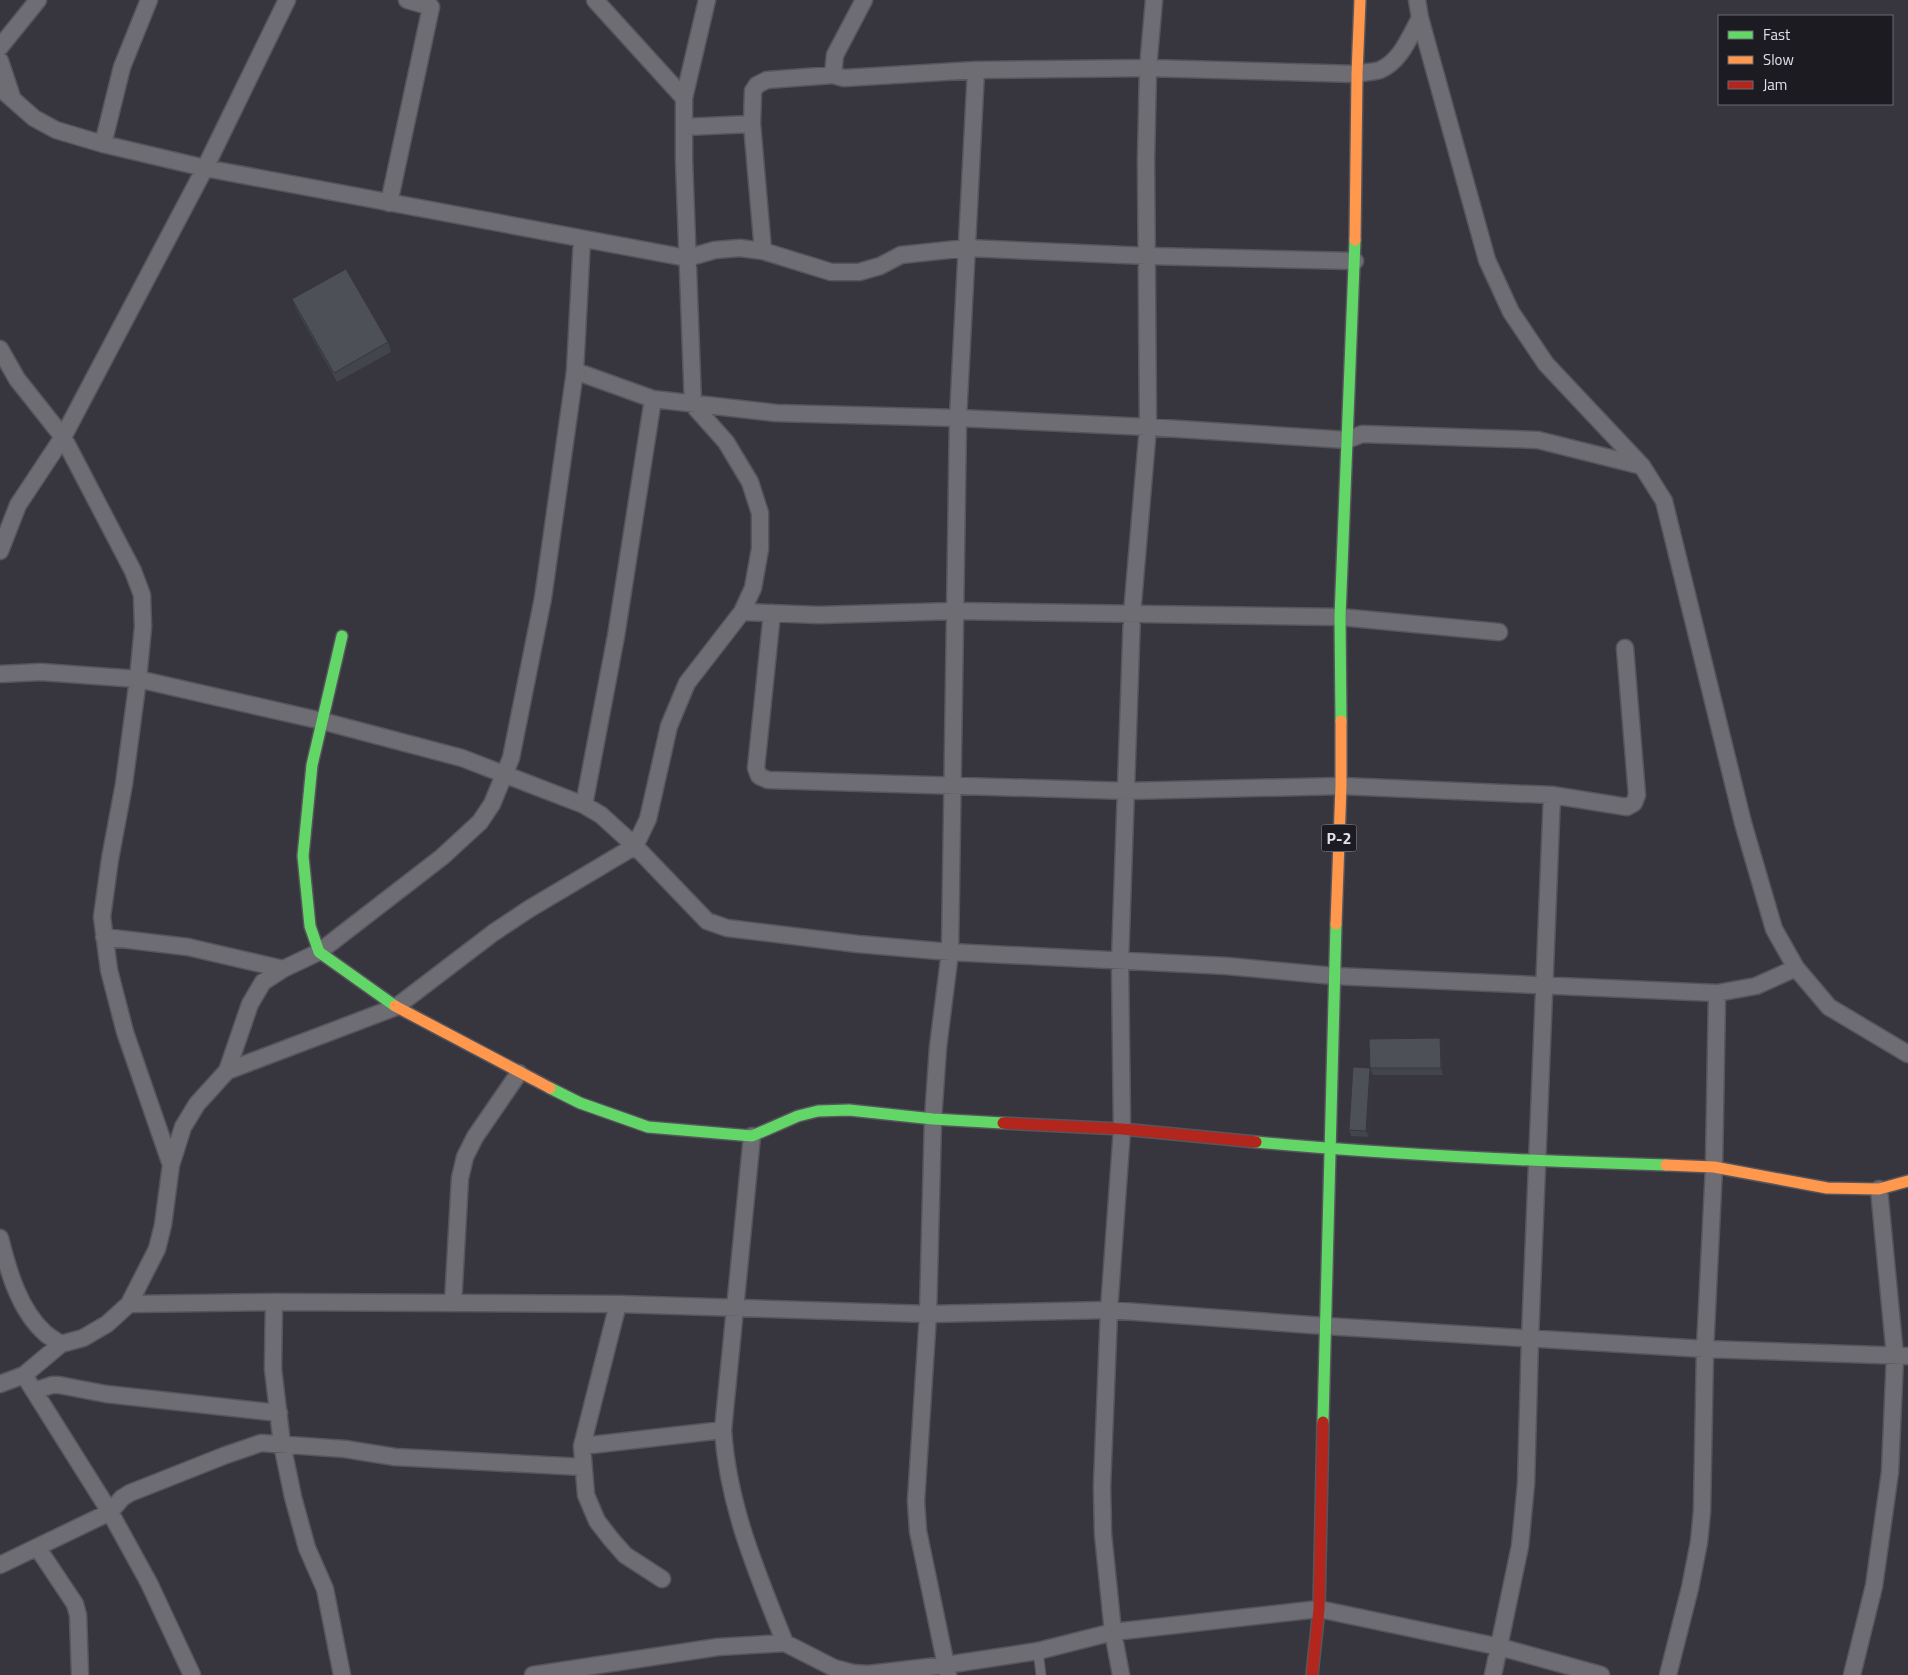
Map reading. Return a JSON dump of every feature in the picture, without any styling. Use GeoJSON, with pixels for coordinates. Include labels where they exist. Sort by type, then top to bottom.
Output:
{"type":"FeatureCollection","features":[{"type":"Feature","properties":{"kind":"main road","name":"P-2"},"geometry":{"type":"LineString","coordinates":[[1312,1675],[1319,1609],[1334,976],[1341,786],[1340,617],[1355,261],[1357,74],[1360,0]]}},
{"type":"Feature","properties":{"kind":"main road"},"geometry":{"type":"LineString","coordinates":[[342,636],[312,765],[303,856],[310,926],[319,952],[396,1007],[519,1073],[580,1103],[648,1127],[752,1136],[798,1116],[818,1111],[849,1110],[933,1119],[1122,1129],[1330,1149],[1538,1161],[1714,1167],[1826,1188],[1879,1189],[1908,1181]]}},
{"type":"Feature","properties":{"kind":"street"},"geometry":{"type":"LineString","coordinates":[[0,47],[38,0]]}},
{"type":"Feature","properties":{"kind":"street"},"geometry":{"type":"LineString","coordinates":[[103,144],[122,67],[149,0]]}},
{"type":"Feature","properties":{"kind":"street"},"geometry":{"type":"LineString","coordinates":[[0,551],[18,505],[63,437],[205,168],[287,0]]}},
{"type":"Feature","properties":{"kind":"street"},"geometry":{"type":"LineString","coordinates":[[389,203],[432,3],[407,0]]}},
{"type":"Feature","properties":{"kind":"street"},"geometry":{"type":"LineString","coordinates":[[595,0],[684,98]]}},
{"type":"Feature","properties":{"kind":"street"},"geometry":{"type":"LineString","coordinates":[[227,1071],[396,1007],[493,933],[529,909],[635,846],[648,819],[669,726],[686,683],[742,612],[753,588],[760,549],[760,512],[750,482],[731,450],[693,405],[687,258],[684,98],[707,0]]}},
{"type":"Feature","properties":{"kind":"street"},"geometry":{"type":"LineString","coordinates":[[833,74],[835,56],[864,0]]}},
{"type":"Feature","properties":{"kind":"street"},"geometry":{"type":"LineString","coordinates":[[1121,1675],[1113,1632],[1103,1534],[1102,1486],[1109,1310],[1122,1129],[1120,961],[1132,614],[1148,427],[1146,160],[1148,68],[1154,0]]}},
{"type":"Feature","properties":{"kind":"street"},"geometry":{"type":"LineString","coordinates":[[1418,0],[1420,18],[1487,260],[1511,312],[1546,364],[1642,466],[1664,501],[1743,823],[1774,929],[1796,968],[1829,1007],[1908,1054]]}},
{"type":"Feature","properties":{"kind":"street"},"geometry":{"type":"LineString","coordinates":[[763,251],[752,124],[753,91],[757,85],[767,80],[833,74],[844,78],[976,70],[1148,68],[1357,74],[1380,70],[1394,61],[1420,18]]}},
{"type":"Feature","properties":{"kind":"street"},"geometry":{"type":"LineString","coordinates":[[0,61],[6,92],[34,118],[56,130],[103,144],[205,168],[687,258],[714,250],[740,248],[763,251],[831,272],[859,272],[880,266],[901,255],[967,248],[1148,256],[1355,261]]}},
{"type":"Feature","properties":{"kind":"street"},"geometry":{"type":"LineString","coordinates":[[947,1670],[918,1531],[916,1501],[928,1314],[933,1119],[938,1047],[950,952],[958,418],[976,70]]}},
{"type":"Feature","properties":{"kind":"street"},"geometry":{"type":"LineString","coordinates":[[684,127],[752,124]]}},
{"type":"Feature","properties":{"kind":"street"},"geometry":{"type":"LineString","coordinates":[[0,1384],[24,1375],[61,1344],[83,1338],[108,1324],[129,1304],[157,1249],[163,1225],[171,1165],[183,1128],[197,1104],[227,1071],[250,1004],[263,982],[283,969],[319,952],[442,857],[480,822],[492,804],[511,758],[543,598],[575,371],[582,239]]}},
{"type":"Feature","properties":{"kind":"street"},"geometry":{"type":"LineString","coordinates":[[0,349],[17,379],[63,437],[132,571],[142,595],[143,627],[138,679],[124,784],[110,859],[102,917],[109,970],[125,1032],[171,1165]]}},
{"type":"Feature","properties":{"kind":"street"},"geometry":{"type":"LineString","coordinates":[[575,371],[653,399],[776,413],[958,418],[1148,427],[1347,440],[1362,434],[1538,440],[1557,443],[1642,466]]}},
{"type":"Feature","properties":{"kind":"street"},"geometry":{"type":"LineString","coordinates":[[584,806],[616,636],[653,399]]}},
{"type":"Feature","properties":{"kind":"street"},"geometry":{"type":"LineString","coordinates":[[742,612],[819,615],[955,611],[1340,617],[1499,632]]}},
{"type":"Feature","properties":{"kind":"street"},"geometry":{"type":"LineString","coordinates":[[772,613],[756,768],[758,776],[768,780],[1127,791],[1341,786],[1552,795],[1627,807],[1634,804],[1637,795],[1626,648]]}},
{"type":"Feature","properties":{"kind":"street"},"geometry":{"type":"LineString","coordinates":[[0,674],[41,672],[138,679],[322,720],[462,758],[584,806],[601,815],[635,846],[707,921],[727,928],[858,944],[950,952],[1227,966],[1334,976],[1717,993],[1756,986],[1796,968]]}},
{"type":"Feature","properties":{"kind":"street"},"geometry":{"type":"LineString","coordinates":[[1493,1675],[1520,1546],[1526,1484],[1530,1338],[1552,795]]}},
{"type":"Feature","properties":{"kind":"street"},"geometry":{"type":"LineString","coordinates":[[104,937],[188,946],[283,969]]}},
{"type":"Feature","properties":{"kind":"street"},"geometry":{"type":"LineString","coordinates":[[1668,1675],[1690,1588],[1699,1542],[1702,1510],[1705,1349],[1714,1167],[1717,993]]}},
{"type":"Feature","properties":{"kind":"street"},"geometry":{"type":"LineString","coordinates":[[453,1304],[460,1178],[465,1157],[476,1137],[519,1073]]}},
{"type":"Feature","properties":{"kind":"street"},"geometry":{"type":"LineString","coordinates":[[752,1136],[723,1430],[725,1462],[747,1544],[785,1643]]}},
{"type":"Feature","properties":{"kind":"street"},"geometry":{"type":"LineString","coordinates":[[1852,1675],[1874,1586],[1890,1472],[1901,1356],[1879,1189]]}},
{"type":"Feature","properties":{"kind":"street"},"geometry":{"type":"LineString","coordinates":[[0,1238],[8,1267],[27,1310],[44,1332],[61,1344]]}},
{"type":"Feature","properties":{"kind":"street"},"geometry":{"type":"LineString","coordinates":[[129,1304],[274,1302],[618,1304],[928,1314],[1109,1310],[1325,1326],[1705,1349],[1901,1356]]}},
{"type":"Feature","properties":{"kind":"street"},"geometry":{"type":"LineString","coordinates":[[274,1302],[273,1369],[282,1444],[292,1497],[306,1548],[325,1589],[342,1675]]}},
{"type":"Feature","properties":{"kind":"street"},"geometry":{"type":"LineString","coordinates":[[618,1304],[582,1446],[586,1495],[597,1521],[625,1554],[662,1579]]}},
{"type":"Feature","properties":{"kind":"street"},"geometry":{"type":"LineString","coordinates":[[24,1375],[110,1512],[149,1583],[192,1675]]}},
{"type":"Feature","properties":{"kind":"street"},"geometry":{"type":"LineString","coordinates":[[34,1391],[59,1385],[106,1394],[278,1414]]}},
{"type":"Feature","properties":{"kind":"street"},"geometry":{"type":"LineString","coordinates":[[582,1446],[723,1430]]}},
{"type":"Feature","properties":{"kind":"street"},"geometry":{"type":"LineString","coordinates":[[0,1565],[110,1512],[122,1498],[130,1493],[261,1443],[345,1449],[395,1457],[584,1466]]}},
{"type":"Feature","properties":{"kind":"street"},"geometry":{"type":"LineString","coordinates":[[37,1548],[75,1604],[78,1615],[80,1675]]}},
{"type":"Feature","properties":{"kind":"street"},"geometry":{"type":"LineString","coordinates":[[533,1675],[718,1647],[785,1643],[834,1668],[853,1674],[947,1670],[1038,1651],[1113,1632],[1319,1609],[1500,1647],[1600,1675]]}},
{"type":"Feature","properties":{"kind":"lane"},"geometry":{"type":"LineString","coordinates":[[1038,1651],[1041,1675]]}},
{"type":"Feature","properties":{"kind":"building"},"geometry":{"type":"Polygon","coordinates":[[[346,269],[388,342],[334,373],[292,299],[346,269]]]}},
{"type":"Feature","properties":{"kind":"building"},"geometry":{"type":"Polygon","coordinates":[[[1440,1038],[1441,1068],[1370,1068],[1369,1039],[1440,1038]]]}},
{"type":"Feature","properties":{"kind":"building"},"geometry":{"type":"Polygon","coordinates":[[[1353,1067],[1370,1068],[1366,1131],[1349,1130],[1353,1067]]]}},
{"type":"Feature","properties":{"kind":"traffic: fast"},"geometry":{"type":"LineString","coordinates":[[1341,721],[1340,617],[1355,240]]}},
{"type":"Feature","properties":{"kind":"traffic: fast"},"geometry":{"type":"LineString","coordinates":[[342,636],[312,765],[303,856],[310,926],[319,952],[395,1006]]}},
{"type":"Feature","properties":{"kind":"traffic: fast"},"geometry":{"type":"LineString","coordinates":[[1323,1422],[1336,924]]}},
{"type":"Feature","properties":{"kind":"traffic: fast"},"geometry":{"type":"LineString","coordinates":[[550,1088],[580,1103],[648,1127],[752,1136],[798,1116],[818,1111],[849,1110],[933,1119],[1003,1123]]}},
{"type":"Feature","properties":{"kind":"traffic: fast"},"geometry":{"type":"LineString","coordinates":[[1256,1142],[1358,1151],[1461,1157],[1666,1165]]}},
{"type":"Feature","properties":{"kind":"traffic: slow"},"geometry":{"type":"LineString","coordinates":[[1355,240],[1360,0]]}},
{"type":"Feature","properties":{"kind":"traffic: slow"},"geometry":{"type":"LineString","coordinates":[[1336,924],[1341,786],[1341,721]]}},
{"type":"Feature","properties":{"kind":"traffic: slow"},"geometry":{"type":"LineString","coordinates":[[395,1006],[550,1088]]}},
{"type":"Feature","properties":{"kind":"traffic: slow"},"geometry":{"type":"LineString","coordinates":[[1666,1165],[1714,1167],[1827,1188],[1879,1189],[1908,1181]]}},
{"type":"Feature","properties":{"kind":"traffic: jam"},"geometry":{"type":"LineString","coordinates":[[1003,1123],[1122,1129],[1256,1142]]}},
{"type":"Feature","properties":{"kind":"traffic: jam"},"geometry":{"type":"LineString","coordinates":[[1312,1675],[1319,1609],[1323,1422]]}}]}
